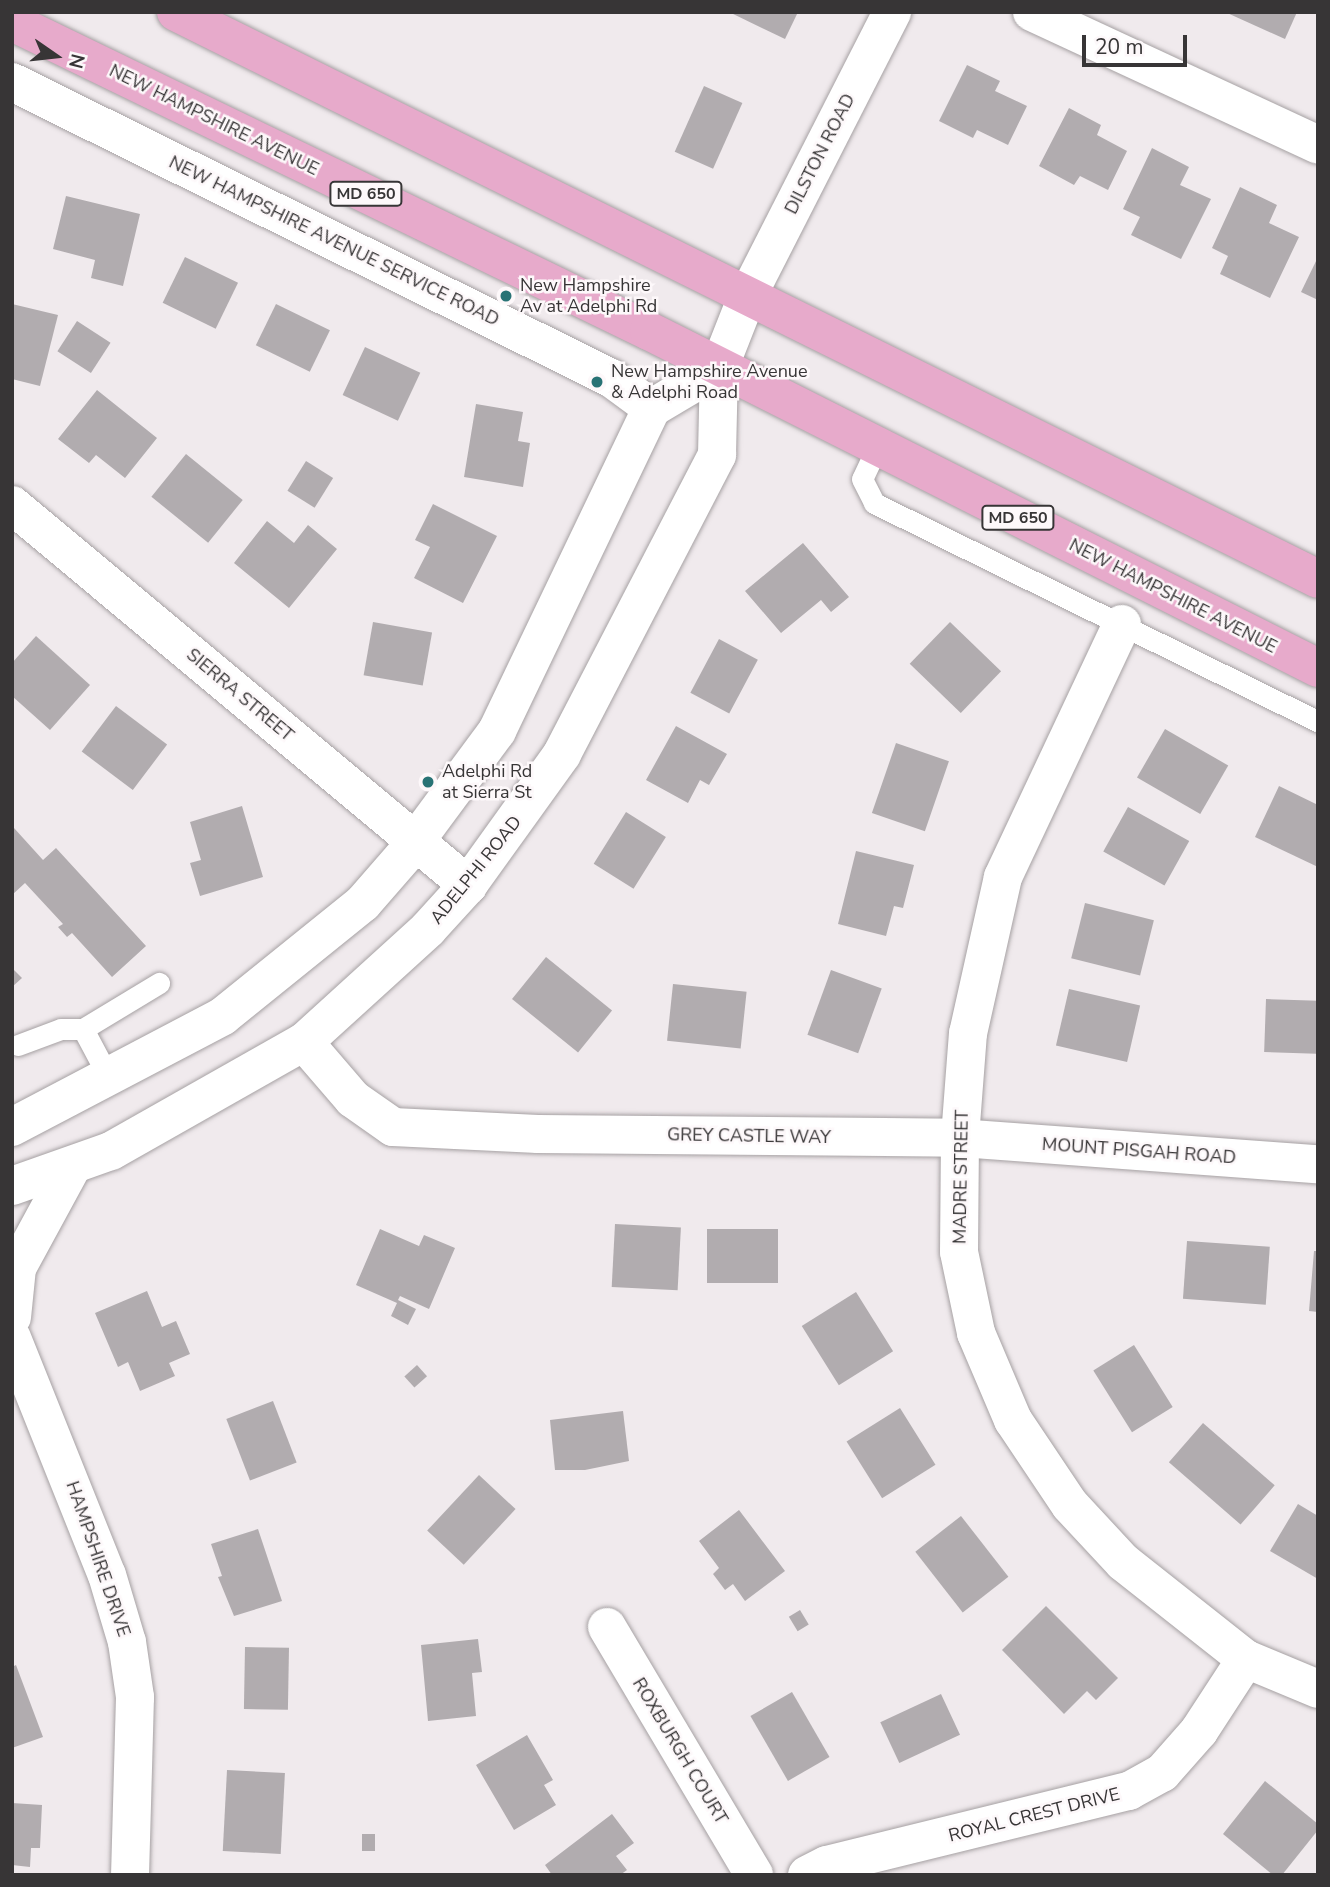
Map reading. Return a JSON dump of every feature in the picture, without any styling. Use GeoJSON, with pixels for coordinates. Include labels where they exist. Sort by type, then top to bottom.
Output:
{"type":"FeatureCollection","features":[{"type":"Feature","properties":{"kind":"main road"},"geometry":{"type":"LineString","coordinates":[[176,12],[685,261],[747,297],[1318,579]]}},
{"type":"Feature","properties":{"kind":"main road","name":"NEW HAMPSHIRE AVENUE"},"geometry":{"type":"LineString","coordinates":[[12,22],[719,368],[1318,668]]}},
{"type":"Feature","properties":{"kind":"street","name":"DILSTON ROAD"},"geometry":{"type":"LineString","coordinates":[[747,297],[892,12]]}},
{"type":"Feature","properties":{"kind":"street"},"geometry":{"type":"LineString","coordinates":[[1032,12],[1318,145]]}},
{"type":"Feature","properties":{"kind":"street","name":"NEW HAMPSHIRE AVENUE SERVICE ROAD"},"geometry":{"type":"LineString","coordinates":[[17,95],[611,378],[652,408]]}},
{"type":"Feature","properties":{"kind":"street","name":"ADELPHI ROAD"},"geometry":{"type":"LineString","coordinates":[[12,1186],[111,1151],[304,1042],[428,929],[468,885],[562,754],[717,455],[719,368],[747,297]]}},
{"type":"Feature","properties":{"kind":"street"},"geometry":{"type":"LineString","coordinates":[[12,1127],[223,1016],[363,903],[415,841],[497,731],[652,408],[719,368]]}},
{"type":"Feature","properties":{"kind":"street","name":"SIERRA STREET"},"geometry":{"type":"LineString","coordinates":[[12,505],[468,885]]}},
{"type":"Feature","properties":{"kind":"street","name":"MADRE STREET"},"geometry":{"type":"LineString","coordinates":[[1122,624],[1003,877],[968,1033],[960,1138],[959,1252],[976,1333],[1013,1420],[1070,1505],[1123,1562],[1246,1659],[1318,1689]]}},
{"type":"Feature","properties":{"kind":"street","name":"GREY CASTLE WAY"},"geometry":{"type":"LineString","coordinates":[[304,1042],[353,1099],[393,1127],[538,1134],[960,1138]]}},
{"type":"Feature","properties":{"kind":"street","name":"MOUNT PISGAH ROAD"},"geometry":{"type":"LineString","coordinates":[[960,1138],[1318,1164]]}},
{"type":"Feature","properties":{"kind":"street"},"geometry":{"type":"LineString","coordinates":[[12,1317],[17,1268],[73,1165]]}},
{"type":"Feature","properties":{"kind":"street","name":"HAMPSHIRE DRIVE"},"geometry":{"type":"LineString","coordinates":[[12,1338],[107,1575],[127,1642],[135,1697],[130,1875]]}},
{"type":"Feature","properties":{"kind":"street","name":"ROXBURGH COURT"},"geometry":{"type":"LineString","coordinates":[[607,1627],[754,1875]]}},
{"type":"Feature","properties":{"kind":"street","name":"ROYAL CREST DRIVE"},"geometry":{"type":"LineString","coordinates":[[807,1875],[827,1865],[1129,1791],[1162,1773],[1199,1731],[1246,1659]]}},
{"type":"Feature","properties":{"kind":"lane"},"geometry":{"type":"LineString","coordinates":[[877,447],[862,478],[874,503],[1318,721]]}},
{"type":"Feature","properties":{"kind":"lane"},"geometry":{"type":"LineString","coordinates":[[18,1045],[61,1029],[83,1029],[159,983]]}},
{"type":"Feature","properties":{"kind":"lane"},"geometry":{"type":"LineString","coordinates":[[83,1029],[108,1076]]}},
{"type":"Feature","properties":{"kind":"building"},"geometry":{"type":"Polygon","coordinates":[[[729,12],[798,12],[785,39],[729,12]]]}},
{"type":"Feature","properties":{"kind":"building"},"geometry":{"type":"Polygon","coordinates":[[[1225,12],[1297,12],[1285,39],[1225,12]]]}},
{"type":"Feature","properties":{"kind":"building"},"geometry":{"type":"Polygon","coordinates":[[[967,65],[1000,81],[995,91],[1027,106],[1008,145],[977,130],[973,138],[939,121],[967,65]]]}},
{"type":"Feature","properties":{"kind":"building"},"geometry":{"type":"Polygon","coordinates":[[[704,86],[742,103],[713,169],[675,152],[704,86]]]}},
{"type":"Feature","properties":{"kind":"building"},"geometry":{"type":"Polygon","coordinates":[[[1069,108],[1101,125],[1097,135],[1127,151],[1108,190],[1080,176],[1074,185],[1039,166],[1069,108]]]}},
{"type":"Feature","properties":{"kind":"building"},"geometry":{"type":"Polygon","coordinates":[[[1152,148],[1189,167],[1180,185],[1211,199],[1181,259],[1131,235],[1140,217],[1123,209],[1152,148]]]}},
{"type":"Feature","properties":{"kind":"building"},"geometry":{"type":"Polygon","coordinates":[[[1240,187],[1277,205],[1269,223],[1299,237],[1270,298],[1220,274],[1228,256],[1212,248],[1240,187]]]}},
{"type":"Feature","properties":{"kind":"building"},"geometry":{"type":"Polygon","coordinates":[[[66,196],[140,214],[123,286],[91,278],[95,260],[53,249],[66,196]]]}},
{"type":"Feature","properties":{"kind":"building"},"geometry":{"type":"Polygon","coordinates":[[[185,257],[238,283],[216,329],[163,303],[185,257]]]}},
{"type":"Feature","properties":{"kind":"building"},"geometry":{"type":"Polygon","coordinates":[[[1318,257],[1318,300],[1301,292],[1318,257]]]}},
{"type":"Feature","properties":{"kind":"building"},"geometry":{"type":"Polygon","coordinates":[[[12,304],[58,315],[40,386],[12,379],[12,304]]]}},
{"type":"Feature","properties":{"kind":"building"},"geometry":{"type":"Polygon","coordinates":[[[276,304],[330,330],[310,372],[256,345],[276,304]]]}},
{"type":"Feature","properties":{"kind":"building"},"geometry":{"type":"Polygon","coordinates":[[[77,321],[111,343],[91,373],[57,351],[77,321]]]}},
{"type":"Feature","properties":{"kind":"building"},"geometry":{"type":"Polygon","coordinates":[[[365,347],[420,373],[398,421],[343,395],[365,347]]]}},
{"type":"Feature","properties":{"kind":"building"},"geometry":{"type":"Polygon","coordinates":[[[97,390],[157,438],[125,478],[96,455],[89,463],[58,439],[97,390]]]}},
{"type":"Feature","properties":{"kind":"building"},"geometry":{"type":"Polygon","coordinates":[[[476,404],[523,412],[518,441],[530,443],[523,487],[464,477],[476,404]]]}},
{"type":"Feature","properties":{"kind":"building"},"geometry":{"type":"Polygon","coordinates":[[[186,454],[243,500],[208,543],[151,497],[186,454]]]}},
{"type":"Feature","properties":{"kind":"building"},"geometry":{"type":"Polygon","coordinates":[[[306,461],[333,478],[315,508],[287,491],[306,461]]]}},
{"type":"Feature","properties":{"kind":"building"},"geometry":{"type":"Polygon","coordinates":[[[433,504],[497,536],[463,603],[414,578],[430,547],[415,540],[433,504]]]}},
{"type":"Feature","properties":{"kind":"building"},"geometry":{"type":"Polygon","coordinates":[[[267,521],[294,543],[308,525],[337,549],[289,608],[234,563],[267,521]]]}},
{"type":"Feature","properties":{"kind":"building"},"geometry":{"type":"Polygon","coordinates":[[[803,543],[849,597],[831,612],[821,600],[781,633],[745,591],[803,543]]]}},
{"type":"Feature","properties":{"kind":"building"},"geometry":{"type":"Polygon","coordinates":[[[373,622],[432,632],[423,686],[364,675],[373,622]]]}},
{"type":"Feature","properties":{"kind":"building"},"geometry":{"type":"Polygon","coordinates":[[[950,622],[1001,671],[961,713],[910,664],[950,622]]]}},
{"type":"Feature","properties":{"kind":"building"},"geometry":{"type":"Polygon","coordinates":[[[36,636],[90,685],[50,730],[12,696],[12,663],[36,636]]]}},
{"type":"Feature","properties":{"kind":"building"},"geometry":{"type":"Polygon","coordinates":[[[719,639],[758,660],[729,714],[690,693],[719,639]]]}},
{"type":"Feature","properties":{"kind":"building"},"geometry":{"type":"Polygon","coordinates":[[[116,706],[167,745],[133,790],[82,752],[116,706]]]}},
{"type":"Feature","properties":{"kind":"building"},"geometry":{"type":"Polygon","coordinates":[[[676,726],[727,754],[709,785],[700,780],[688,803],[646,780],[676,726]]]}},
{"type":"Feature","properties":{"kind":"building"},"geometry":{"type":"Polygon","coordinates":[[[1165,729],[1228,766],[1200,814],[1137,777],[1165,729]]]}},
{"type":"Feature","properties":{"kind":"building"},"geometry":{"type":"Polygon","coordinates":[[[896,743],[949,761],[925,831],[872,813],[896,743]]]}},
{"type":"Feature","properties":{"kind":"building"},"geometry":{"type":"Polygon","coordinates":[[[1279,786],[1318,805],[1318,867],[1255,837],[1279,786]]]}},
{"type":"Feature","properties":{"kind":"building"},"geometry":{"type":"Polygon","coordinates":[[[242,806],[263,877],[200,896],[190,863],[201,860],[190,822],[242,806]]]}},
{"type":"Feature","properties":{"kind":"building"},"geometry":{"type":"Polygon","coordinates":[[[1128,807],[1189,841],[1164,886],[1103,852],[1128,807]]]}},
{"type":"Feature","properties":{"kind":"building"},"geometry":{"type":"Polygon","coordinates":[[[626,812],[666,837],[634,889],[594,864],[626,812]]]}},
{"type":"Feature","properties":{"kind":"building"},"geometry":{"type":"Polygon","coordinates":[[[14,828],[43,860],[56,848],[146,946],[112,977],[72,933],[67,937],[58,927],[63,924],[25,883],[12,895],[14,828]]]}},
{"type":"Feature","properties":{"kind":"building"},"geometry":{"type":"Polygon","coordinates":[[[856,851],[914,865],[903,908],[894,906],[886,936],[838,924],[856,851]]]}},
{"type":"Feature","properties":{"kind":"building"},"geometry":{"type":"Polygon","coordinates":[[[1085,903],[1154,920],[1140,975],[1071,958],[1085,903]]]}},
{"type":"Feature","properties":{"kind":"building"},"geometry":{"type":"Polygon","coordinates":[[[546,957],[612,1010],[578,1052],[512,999],[546,957]]]}},
{"type":"Feature","properties":{"kind":"building"},"geometry":{"type":"Polygon","coordinates":[[[12,968],[22,978],[12,987],[12,968]]]}},
{"type":"Feature","properties":{"kind":"building"},"geometry":{"type":"Polygon","coordinates":[[[831,970],[882,988],[858,1053],[807,1035],[831,970]]]}},
{"type":"Feature","properties":{"kind":"building"},"geometry":{"type":"Polygon","coordinates":[[[673,984],[747,992],[741,1048],[667,1041],[673,984]]]}},
{"type":"Feature","properties":{"kind":"building"},"geometry":{"type":"Polygon","coordinates":[[[1069,989],[1140,1005],[1127,1062],[1056,1046],[1069,989]]]}},
{"type":"Feature","properties":{"kind":"building"},"geometry":{"type":"Polygon","coordinates":[[[1266,999],[1318,1001],[1316,1054],[1264,1052],[1266,999]]]}},
{"type":"Feature","properties":{"kind":"building"},"geometry":{"type":"Polygon","coordinates":[[[615,1224],[681,1227],[678,1290],[612,1287],[615,1224]]]}},
{"type":"Feature","properties":{"kind":"building"},"geometry":{"type":"Polygon","coordinates":[[[380,1229],[419,1246],[424,1235],[455,1248],[429,1309],[400,1296],[398,1300],[416,1309],[408,1325],[391,1316],[397,1303],[356,1285],[380,1229]]]}},
{"type":"Feature","properties":{"kind":"building"},"geometry":{"type":"Polygon","coordinates":[[[707,1229],[778,1229],[778,1283],[707,1283],[707,1229]]]}},
{"type":"Feature","properties":{"kind":"building"},"geometry":{"type":"Polygon","coordinates":[[[1187,1241],[1270,1247],[1266,1305],[1183,1299],[1187,1241]]]}},
{"type":"Feature","properties":{"kind":"building"},"geometry":{"type":"Polygon","coordinates":[[[1314,1251],[1318,1251],[1318,1312],[1309,1311],[1314,1251]]]}},
{"type":"Feature","properties":{"kind":"building"},"geometry":{"type":"Polygon","coordinates":[[[147,1291],[162,1327],[176,1321],[190,1354],[169,1363],[175,1376],[140,1391],[128,1362],[118,1367],[95,1313],[147,1291]]]}},
{"type":"Feature","properties":{"kind":"building"},"geometry":{"type":"Polygon","coordinates":[[[856,1292],[893,1351],[839,1385],[802,1326],[856,1292]]]}},
{"type":"Feature","properties":{"kind":"building"},"geometry":{"type":"Polygon","coordinates":[[[1134,1345],[1173,1407],[1132,1432],[1093,1370],[1134,1345]]]}},
{"type":"Feature","properties":{"kind":"building"},"geometry":{"type":"Polygon","coordinates":[[[417,1365],[427,1376],[414,1388],[404,1376],[417,1365]]]}},
{"type":"Feature","properties":{"kind":"building"},"geometry":{"type":"Polygon","coordinates":[[[273,1401],[297,1463],[250,1481],[226,1419],[273,1401]]]}},
{"type":"Feature","properties":{"kind":"building"},"geometry":{"type":"Polygon","coordinates":[[[900,1408],[936,1465],[882,1498],[847,1441],[900,1408]]]}},
{"type":"Feature","properties":{"kind":"building"},"geometry":{"type":"Polygon","coordinates":[[[623,1411],[629,1461],[585,1470],[555,1470],[550,1420],[623,1411]]]}},
{"type":"Feature","properties":{"kind":"building"},"geometry":{"type":"Polygon","coordinates":[[[1203,1423],[1275,1485],[1241,1525],[1169,1462],[1203,1423]]]}},
{"type":"Feature","properties":{"kind":"building"},"geometry":{"type":"Polygon","coordinates":[[[479,1475],[516,1509],[464,1565],[427,1531],[479,1475]]]}},
{"type":"Feature","properties":{"kind":"building"},"geometry":{"type":"Polygon","coordinates":[[[1298,1504],[1318,1516],[1318,1579],[1270,1551],[1298,1504]]]}},
{"type":"Feature","properties":{"kind":"building"},"geometry":{"type":"Polygon","coordinates":[[[739,1510],[785,1571],[745,1601],[733,1584],[725,1590],[713,1574],[719,1568],[699,1541],[739,1510]]]}},
{"type":"Feature","properties":{"kind":"building"},"geometry":{"type":"Polygon","coordinates":[[[961,1516],[1008,1577],[963,1612],[915,1552],[961,1516]]]}},
{"type":"Feature","properties":{"kind":"building"},"geometry":{"type":"Polygon","coordinates":[[[258,1529],[282,1601],[234,1616],[218,1577],[222,1576],[211,1544],[258,1529]]]}},
{"type":"Feature","properties":{"kind":"building"},"geometry":{"type":"Polygon","coordinates":[[[1046,1606],[1118,1678],[1096,1700],[1087,1691],[1064,1714],[1002,1650],[1046,1606]]]}},
{"type":"Feature","properties":{"kind":"building"},"geometry":{"type":"Polygon","coordinates":[[[800,1610],[809,1625],[798,1631],[789,1617],[800,1610]]]}},
{"type":"Feature","properties":{"kind":"building"},"geometry":{"type":"Polygon","coordinates":[[[478,1639],[482,1672],[472,1673],[476,1716],[428,1721],[421,1645],[478,1639]]]}},
{"type":"Feature","properties":{"kind":"building"},"geometry":{"type":"Polygon","coordinates":[[[245,1647],[289,1648],[288,1710],[244,1709],[245,1647]]]}},
{"type":"Feature","properties":{"kind":"building"},"geometry":{"type":"Polygon","coordinates":[[[16,1665],[43,1737],[12,1748],[12,1667],[16,1665]]]}},
{"type":"Feature","properties":{"kind":"building"},"geometry":{"type":"Polygon","coordinates":[[[792,1692],[830,1757],[788,1781],[750,1716],[792,1692]]]}},
{"type":"Feature","properties":{"kind":"building"},"geometry":{"type":"Polygon","coordinates":[[[941,1694],[960,1735],[899,1763],[880,1722],[941,1694]]]}},
{"type":"Feature","properties":{"kind":"building"},"geometry":{"type":"Polygon","coordinates":[[[527,1735],[553,1780],[544,1785],[556,1805],[514,1830],[476,1765],[527,1735]]]}},
{"type":"Feature","properties":{"kind":"building"},"geometry":{"type":"Polygon","coordinates":[[[227,1770],[285,1773],[281,1854],[223,1851],[227,1770]]]}},
{"type":"Feature","properties":{"kind":"building"},"geometry":{"type":"Polygon","coordinates":[[[1265,1781],[1318,1824],[1318,1830],[1282,1875],[1273,1875],[1223,1834],[1265,1781]]]}},
{"type":"Feature","properties":{"kind":"building"},"geometry":{"type":"Polygon","coordinates":[[[12,1803],[42,1805],[40,1848],[31,1848],[30,1867],[12,1865],[12,1803]]]}},
{"type":"Feature","properties":{"kind":"building"},"geometry":{"type":"Polygon","coordinates":[[[612,1814],[634,1843],[616,1856],[627,1870],[620,1875],[552,1875],[545,1865],[612,1814]]]}},
{"type":"Feature","properties":{"kind":"building"},"geometry":{"type":"Polygon","coordinates":[[[362,1834],[375,1834],[375,1851],[362,1851],[362,1834]]]}},
{"type":"Feature","properties":{"kind":"place","name":"New Hampshire Av at Adelphi Rd"},"geometry":{"type":"Point","coordinates":[506,296]}},
{"type":"Feature","properties":{"kind":"place","name":"New Hampshire Avenue & Adelphi Road"},"geometry":{"type":"Point","coordinates":[597,382]}},
{"type":"Feature","properties":{"kind":"place","name":"Adelphi Rd at Sierra St"},"geometry":{"type":"Point","coordinates":[428,782]}}]}
